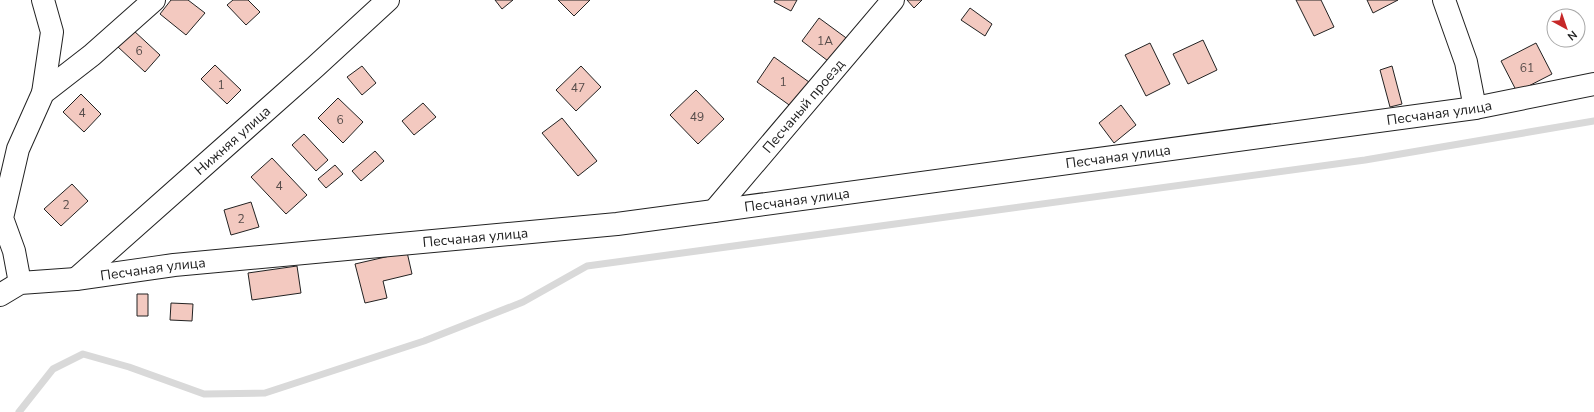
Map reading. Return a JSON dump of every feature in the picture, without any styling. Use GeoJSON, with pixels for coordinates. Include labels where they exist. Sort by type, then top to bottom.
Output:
{"type":"FeatureCollection","features":[{"type":"Feature","properties":{"kind":"street"},"geometry":{"type":"LineString","coordinates":[[20,283],[14,251],[2,218],[18,149],[43,93],[52,32],[43,0]]}},
{"type":"Feature","properties":{"kind":"street"},"geometry":{"type":"LineString","coordinates":[[43,93],[92,55],[154,0]]}},
{"type":"Feature","properties":{"kind":"street","name":"Нижняя улица"},"geometry":{"type":"LineString","coordinates":[[76,279],[315,67],[388,0]]}},
{"type":"Feature","properties":{"kind":"street","name":"Песчаный проезд"},"geometry":{"type":"LineString","coordinates":[[714,211],[746,176],[893,0]]}},
{"type":"Feature","properties":{"kind":"street"},"geometry":{"type":"LineString","coordinates":[[1444,0],[1466,62],[1475,108]]}},
{"type":"Feature","properties":{"kind":"street","name":"Песчаная улица"},"geometry":{"type":"LineString","coordinates":[[0,295],[20,283],[76,279],[174,265],[617,224],[1475,108],[1594,84]]}},
{"type":"Feature","properties":{"kind":"building"},"geometry":{"type":"Polygon","coordinates":[[[171,0],[188,0],[205,13],[186,35],[160,14],[171,0]]]}},
{"type":"Feature","properties":{"kind":"building"},"geometry":{"type":"Polygon","coordinates":[[[233,0],[248,0],[260,12],[246,25],[227,5],[233,0]]]}},
{"type":"Feature","properties":{"kind":"building"},"geometry":{"type":"Polygon","coordinates":[[[495,0],[513,0],[502,9],[495,0]]]}},
{"type":"Feature","properties":{"kind":"building"},"geometry":{"type":"Polygon","coordinates":[[[558,0],[590,0],[574,16],[558,0]]]}},
{"type":"Feature","properties":{"kind":"building"},"geometry":{"type":"Polygon","coordinates":[[[775,0],[797,0],[791,11],[774,2],[775,0]]]}},
{"type":"Feature","properties":{"kind":"building"},"geometry":{"type":"Polygon","coordinates":[[[907,0],[922,0],[914,8],[907,0]]]}},
{"type":"Feature","properties":{"kind":"building"},"geometry":{"type":"Polygon","coordinates":[[[1296,0],[1321,0],[1334,27],[1314,36],[1296,0]]]}},
{"type":"Feature","properties":{"kind":"building"},"geometry":{"type":"Polygon","coordinates":[[[1367,0],[1398,0],[1373,13],[1367,0]]]}},
{"type":"Feature","properties":{"kind":"building"},"geometry":{"type":"Polygon","coordinates":[[[970,8],[992,24],[985,36],[961,20],[970,8]]]}},
{"type":"Feature","properties":{"kind":"building"},"geometry":{"type":"Polygon","coordinates":[[[819,18],[849,40],[832,64],[802,41],[819,18]]]}},
{"type":"Feature","properties":{"kind":"building"},"geometry":{"type":"Polygon","coordinates":[[[133,30],[160,55],[145,72],[118,47],[133,30]]]}},
{"type":"Feature","properties":{"kind":"building"},"geometry":{"type":"Polygon","coordinates":[[[1203,40],[1217,70],[1188,84],[1173,54],[1203,40]]]}},
{"type":"Feature","properties":{"kind":"building"},"geometry":{"type":"Polygon","coordinates":[[[1150,43],[1170,84],[1146,96],[1125,55],[1150,43]]]}},
{"type":"Feature","properties":{"kind":"building"},"geometry":{"type":"Polygon","coordinates":[[[1536,43],[1552,74],[1517,92],[1501,61],[1536,43]]]}},
{"type":"Feature","properties":{"kind":"building"},"geometry":{"type":"Polygon","coordinates":[[[774,57],[809,82],[792,107],[757,82],[774,57]]]}},
{"type":"Feature","properties":{"kind":"building"},"geometry":{"type":"Polygon","coordinates":[[[215,65],[241,90],[227,104],[201,79],[215,65]]]}},
{"type":"Feature","properties":{"kind":"building"},"geometry":{"type":"Polygon","coordinates":[[[362,66],[376,83],[362,95],[347,77],[362,66]]]}},
{"type":"Feature","properties":{"kind":"building"},"geometry":{"type":"Polygon","coordinates":[[[581,66],[601,87],[576,111],[556,90],[581,66]]]}},
{"type":"Feature","properties":{"kind":"building"},"geometry":{"type":"Polygon","coordinates":[[[1392,66],[1402,104],[1390,107],[1380,70],[1392,66]]]}},
{"type":"Feature","properties":{"kind":"building"},"geometry":{"type":"Polygon","coordinates":[[[696,90],[724,119],[698,144],[670,115],[696,90]]]}},
{"type":"Feature","properties":{"kind":"building"},"geometry":{"type":"Polygon","coordinates":[[[81,94],[101,114],[84,132],[63,112],[81,94]]]}},
{"type":"Feature","properties":{"kind":"building"},"geometry":{"type":"Polygon","coordinates":[[[338,98],[363,122],[343,143],[318,118],[338,98]]]}},
{"type":"Feature","properties":{"kind":"building"},"geometry":{"type":"Polygon","coordinates":[[[423,103],[436,117],[414,135],[402,121],[423,103]]]}},
{"type":"Feature","properties":{"kind":"building"},"geometry":{"type":"Polygon","coordinates":[[[1121,105],[1136,125],[1114,143],[1099,123],[1121,105]]]}},
{"type":"Feature","properties":{"kind":"building"},"geometry":{"type":"Polygon","coordinates":[[[562,118],[597,161],[578,176],[542,133],[562,118]]]}},
{"type":"Feature","properties":{"kind":"building"},"geometry":{"type":"Polygon","coordinates":[[[304,134],[328,160],[316,171],[292,145],[304,134]]]}},
{"type":"Feature","properties":{"kind":"building"},"geometry":{"type":"Polygon","coordinates":[[[375,151],[384,161],[361,181],[352,171],[375,151]]]}},
{"type":"Feature","properties":{"kind":"building"},"geometry":{"type":"Polygon","coordinates":[[[272,158],[307,195],[286,214],[251,177],[272,158]]]}},
{"type":"Feature","properties":{"kind":"building"},"geometry":{"type":"Polygon","coordinates":[[[335,165],[343,174],[326,188],[318,179],[335,165]]]}},
{"type":"Feature","properties":{"kind":"building"},"geometry":{"type":"Polygon","coordinates":[[[72,184],[88,201],[61,226],[44,209],[72,184]]]}},
{"type":"Feature","properties":{"kind":"building"},"geometry":{"type":"Polygon","coordinates":[[[251,202],[259,227],[231,235],[224,210],[251,202]]]}},
{"type":"Feature","properties":{"kind":"building"},"geometry":{"type":"Polygon","coordinates":[[[407,252],[412,274],[383,281],[387,298],[365,303],[355,264],[407,252]]]}},
{"type":"Feature","properties":{"kind":"building"},"geometry":{"type":"Polygon","coordinates":[[[297,266],[301,293],[252,300],[248,273],[297,266]]]}},
{"type":"Feature","properties":{"kind":"building"},"geometry":{"type":"Polygon","coordinates":[[[137,294],[148,294],[148,316],[137,316],[137,294]]]}},
{"type":"Feature","properties":{"kind":"building"},"geometry":{"type":"Polygon","coordinates":[[[171,303],[193,304],[192,321],[170,320],[171,303]]]}},
{"type":"Feature","properties":{"kind":"waterway"},"geometry":{"type":"LineString","coordinates":[[19,412],[53,369],[83,354],[129,367],[204,394],[265,393],[424,341],[523,302],[587,266],[1365,160],[1594,121]]}}]}
